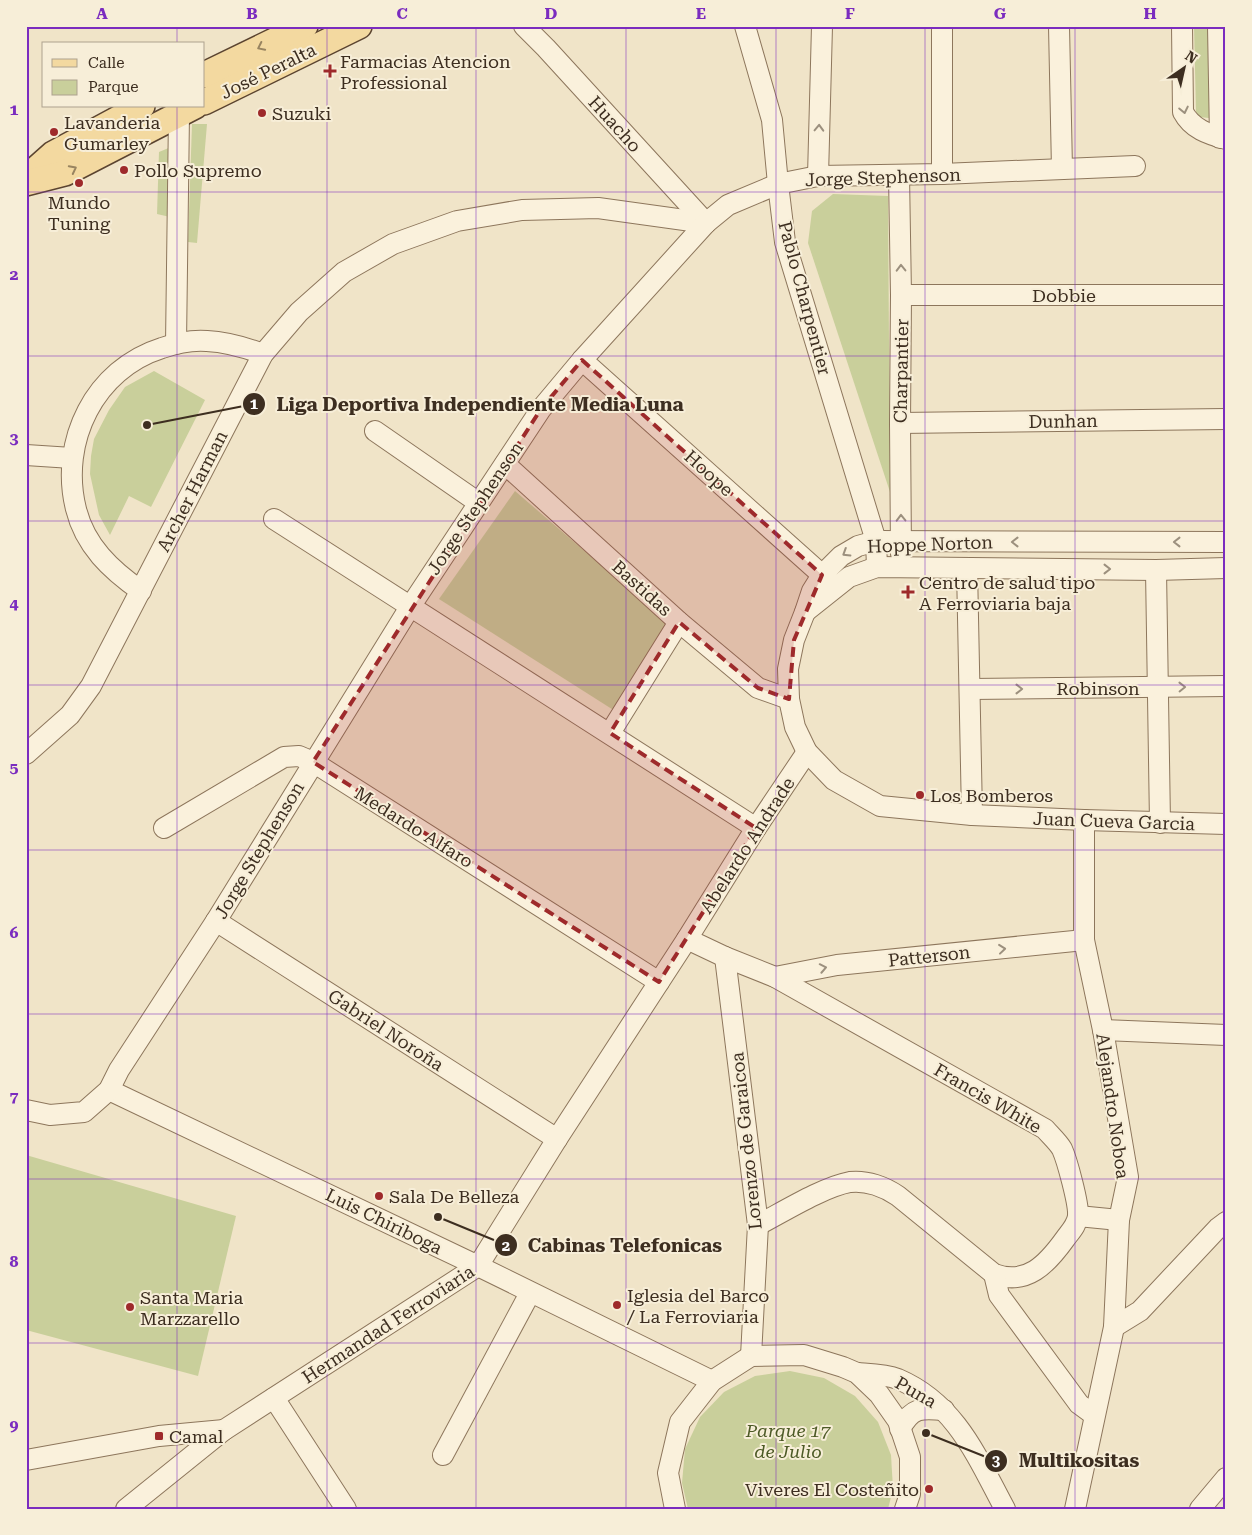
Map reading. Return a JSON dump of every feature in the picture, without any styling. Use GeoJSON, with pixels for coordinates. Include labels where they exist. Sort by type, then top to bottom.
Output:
{"type":"FeatureCollection","features":[{"type":"Feature","properties":{"kind":"main road","name":"José Peralta"},"geometry":{"type":"LineString","coordinates":[[205,75],[305,26]]}},
{"type":"Feature","properties":{"kind":"main road","name":"José Peralta"},"geometry":{"type":"LineString","coordinates":[[205,102],[359,26]]}},
{"type":"Feature","properties":{"kind":"main road"},"geometry":{"type":"LineString","coordinates":[[26,178],[53,154],[138,108]]}},
{"type":"Feature","properties":{"kind":"main road"},"geometry":{"type":"LineString","coordinates":[[26,183],[65,173],[184,109]]}},
{"type":"Feature","properties":{"kind":"street","name":"Huacho"},"geometry":{"type":"LineString","coordinates":[[524,26],[706,223]]}},
{"type":"Feature","properties":{"kind":"street","name":"Pablo Charpentier"},"geometry":{"type":"LineString","coordinates":[[746,26],[772,120],[786,242],[876,541],[877,567]]}},
{"type":"Feature","properties":{"kind":"street"},"geometry":{"type":"LineString","coordinates":[[818,176],[822,26]]}},
{"type":"Feature","properties":{"kind":"street"},"geometry":{"type":"LineString","coordinates":[[942,26],[942,174]]}},
{"type":"Feature","properties":{"kind":"street"},"geometry":{"type":"LineString","coordinates":[[1059,26],[1062,169]]}},
{"type":"Feature","properties":{"kind":"street"},"geometry":{"type":"LineString","coordinates":[[1182,26],[1182,112],[1187,120],[1196,128],[1223,138],[1218,26]]}},
{"type":"Feature","properties":{"kind":"street"},"geometry":{"type":"LineString","coordinates":[[176,344],[184,109]]}},
{"type":"Feature","properties":{"kind":"street","name":"Jorge Stephenson"},"geometry":{"type":"LineString","coordinates":[[109,1090],[119,1070],[216,921],[410,607],[541,409],[582,360],[706,223],[728,205],[778,184],[818,176],[942,174],[1135,166]]}},
{"type":"Feature","properties":{"kind":"street","name":"Charpantier"},"geometry":{"type":"LineString","coordinates":[[899,175],[901,566]]}},
{"type":"Feature","properties":{"kind":"street","name":"Archer Harman"},"geometry":{"type":"LineString","coordinates":[[26,754],[70,715],[91,686],[263,354],[300,312],[344,272],[393,244],[457,221],[522,210],[598,208],[706,223]]}},
{"type":"Feature","properties":{"kind":"street","name":"Dobbie"},"geometry":{"type":"LineString","coordinates":[[901,295],[1226,295]]}},
{"type":"Feature","properties":{"kind":"street"},"geometry":{"type":"LineString","coordinates":[[141,591],[119,576],[101,557],[86,535],[76,510],[71,485],[72,458],[78,431],[89,406],[105,384],[126,366],[149,352],[176,344],[205,340],[235,344],[263,354]]}},
{"type":"Feature","properties":{"kind":"street","name":"Hoope"},"geometry":{"type":"LineString","coordinates":[[582,360],[828,581]]}},
{"type":"Feature","properties":{"kind":"street","name":"Dunhan"},"geometry":{"type":"LineString","coordinates":[[900,423],[1226,419]]}},
{"type":"Feature","properties":{"kind":"street"},"geometry":{"type":"LineString","coordinates":[[375,431],[478,503]]}},
{"type":"Feature","properties":{"kind":"street"},"geometry":{"type":"LineString","coordinates":[[26,454],[72,458]]}},
{"type":"Feature","properties":{"kind":"street","name":"Bastidas"},"geometry":{"type":"LineString","coordinates":[[505,464],[679,622],[758,688],[789,699]]}},
{"type":"Feature","properties":{"kind":"street"},"geometry":{"type":"LineString","coordinates":[[274,519],[756,828]]}},
{"type":"Feature","properties":{"kind":"street","name":"Hoppe Norton"},"geometry":{"type":"LineString","coordinates":[[828,581],[841,556],[858,546],[876,541],[1226,542]]}},
{"type":"Feature","properties":{"kind":"street","name":"Hoppe Norton"},"geometry":{"type":"LineString","coordinates":[[805,612],[812,591],[828,581],[849,577],[877,567],[1156,570],[1226,568]]}},
{"type":"Feature","properties":{"kind":"street"},"geometry":{"type":"LineString","coordinates":[[967,568],[972,815]]}},
{"type":"Feature","properties":{"kind":"street"},"geometry":{"type":"LineString","coordinates":[[1156,570],[1160,823]]}},
{"type":"Feature","properties":{"kind":"street","name":"Juan Cueva Garcia"},"geometry":{"type":"LineString","coordinates":[[805,612],[794,640],[788,670],[789,699],[795,726],[807,752],[834,780],[880,806],[972,815],[1226,824]]}},
{"type":"Feature","properties":{"kind":"street"},"geometry":{"type":"LineString","coordinates":[[610,733],[679,622]]}},
{"type":"Feature","properties":{"kind":"street","name":"Robinson"},"geometry":{"type":"LineString","coordinates":[[970,689],[1226,686]]}},
{"type":"Feature","properties":{"kind":"street","name":"Abelardo Andrade"},"geometry":{"type":"LineString","coordinates":[[687,939],[756,828],[807,752]]}},
{"type":"Feature","properties":{"kind":"street","name":"Medardo Alfaro"},"geometry":{"type":"LineString","coordinates":[[164,828],[284,757],[298,756],[313,762],[659,982]]}},
{"type":"Feature","properties":{"kind":"street","name":"Alejandro Noboa"},"geometry":{"type":"LineString","coordinates":[[1075,1509],[1114,1327],[1119,1220],[1128,1177],[1084,940],[1084,820]]}},
{"type":"Feature","properties":{"kind":"street","name":"Gabriel Noroña"},"geometry":{"type":"LineString","coordinates":[[216,921],[557,1139]]}},
{"type":"Feature","properties":{"kind":"street","name":"Hermandad Ferroviaria"},"geometry":{"type":"LineString","coordinates":[[126,1509],[224,1430],[478,1266],[557,1139],[687,939]]}},
{"type":"Feature","properties":{"kind":"street","name":"Francis White"},"geometry":{"type":"LineString","coordinates":[[687,939],[775,977],[1045,1129],[1062,1148],[1070,1171],[1078,1216]]}},
{"type":"Feature","properties":{"kind":"street","name":"Patterson"},"geometry":{"type":"LineString","coordinates":[[775,977],[837,965],[1084,940]]}},
{"type":"Feature","properties":{"kind":"street","name":"Lorenzo de Garaicoa"},"geometry":{"type":"LineString","coordinates":[[726,957],[758,1225],[752,1356]]}},
{"type":"Feature","properties":{"kind":"street"},"geometry":{"type":"LineString","coordinates":[[1102,1030],[1226,1035]]}},
{"type":"Feature","properties":{"kind":"street"},"geometry":{"type":"LineString","coordinates":[[26,1110],[50,1114],[84,1112],[109,1090]]}},
{"type":"Feature","properties":{"kind":"street","name":"Luis Chiriboga"},"geometry":{"type":"LineString","coordinates":[[109,1090],[478,1266],[712,1381]]}},
{"type":"Feature","properties":{"kind":"street"},"geometry":{"type":"LineString","coordinates":[[758,1225],[834,1187],[851,1182],[885,1187],[994,1274],[1005,1278],[1015,1278],[1032,1273],[1048,1261],[1074,1226],[1078,1216],[1119,1220]]}},
{"type":"Feature","properties":{"kind":"street"},"geometry":{"type":"LineString","coordinates":[[1114,1327],[1140,1311],[1218,1228],[1226,1222]]}},
{"type":"Feature","properties":{"kind":"street"},"geometry":{"type":"LineString","coordinates":[[994,1274],[999,1295],[1079,1404],[1094,1415]]}},
{"type":"Feature","properties":{"kind":"street"},"geometry":{"type":"LineString","coordinates":[[443,1455],[530,1293]]}},
{"type":"Feature","properties":{"kind":"street"},"geometry":{"type":"LineString","coordinates":[[675,1509],[668,1473],[680,1422],[712,1381],[752,1356],[804,1355],[843,1366],[857,1373],[879,1394],[898,1421],[910,1457],[910,1494],[905,1509]]}},
{"type":"Feature","properties":{"kind":"street","name":"Puna"},"geometry":{"type":"LineString","coordinates":[[857,1373],[876,1374],[897,1379],[918,1390],[944,1410],[962,1431],[1005,1509]]}},
{"type":"Feature","properties":{"kind":"street"},"geometry":{"type":"LineString","coordinates":[[274,1398],[330,1500],[346,1509]]}},
{"type":"Feature","properties":{"kind":"street","name":"Puna"},"geometry":{"type":"LineString","coordinates":[[900,1428],[906,1418],[914,1411],[925,1409],[944,1410]]}},
{"type":"Feature","properties":{"kind":"street","name":"Hermandad Ferroviaria"},"geometry":{"type":"LineString","coordinates":[[26,1460],[159,1436],[224,1430]]}},
{"type":"Feature","properties":{"kind":"street"},"geometry":{"type":"LineString","coordinates":[[1200,1509],[1226,1478]]}},
{"type":"Feature","properties":{"kind":"highlighted area"},"geometry":{"type":"Polygon","coordinates":[[[582,360],[822,575],[794,640],[789,699],[758,688],[679,622],[610,733],[756,828],[659,982],[313,762],[541,409],[582,360]]]}},
{"type":"Feature","properties":{"kind":"green space"},"geometry":{"type":"Polygon","coordinates":[[[1194,26],[1214,26],[1214,114],[1209,118],[1199,117],[1196,112],[1194,26]]]}},
{"type":"Feature","properties":{"kind":"green space"},"geometry":{"type":"Polygon","coordinates":[[[192,124],[207,124],[197,243],[188,242],[192,124]]]}},
{"type":"Feature","properties":{"kind":"green space"},"geometry":{"type":"Polygon","coordinates":[[[171,147],[170,217],[157,214],[159,152],[171,147]]]}},
{"type":"Feature","properties":{"kind":"green space"},"geometry":{"type":"Polygon","coordinates":[[[833,194],[888,196],[890,492],[808,243],[812,211],[833,194]]]}},
{"type":"Feature","properties":{"kind":"green space"},"geometry":{"type":"Polygon","coordinates":[[[154,371],[205,400],[151,507],[129,496],[110,535],[99,515],[90,474],[94,439],[109,410],[125,387],[154,371]]]}},
{"type":"Feature","properties":{"kind":"green space"},"geometry":{"type":"Polygon","coordinates":[[[515,491],[667,622],[615,711],[439,599],[515,491]]]}},
{"type":"Feature","properties":{"kind":"green space","name":"Santa Maria Marzzarello"},"geometry":{"type":"Polygon","coordinates":[[[26,1155],[236,1216],[198,1376],[26,1330],[26,1155]]]}},
{"type":"Feature","properties":{"kind":"green space","name":"Parque 17 de Julio"},"geometry":{"type":"Polygon","coordinates":[[[790,1371],[824,1378],[855,1396],[878,1422],[891,1455],[893,1489],[888,1509],[688,1509],[682,1483],[685,1449],[700,1417],[724,1392],[755,1376],[790,1371]]]}},
{"type":"Feature","properties":{"kind":"place","name":"Farmacias Atencion Professional"},"geometry":{"type":"Point","coordinates":[330,71]}},
{"type":"Feature","properties":{"kind":"place","name":"Suzuki"},"geometry":{"type":"Point","coordinates":[262,113]}},
{"type":"Feature","properties":{"kind":"place","name":"Lavanderia Gumarley"},"geometry":{"type":"Point","coordinates":[54,132]}},
{"type":"Feature","properties":{"kind":"place","name":"Pollo Supremo"},"geometry":{"type":"Point","coordinates":[124,170]}},
{"type":"Feature","properties":{"kind":"place","name":"Mundo Tuning"},"geometry":{"type":"Point","coordinates":[79,183]}},
{"type":"Feature","properties":{"kind":"place","name":"Liga Deportiva Independiente Media Luna"},"geometry":{"type":"Point","coordinates":[147,425]}},
{"type":"Feature","properties":{"kind":"place","name":"Centro de salud tipo A Ferroviaria baja"},"geometry":{"type":"Point","coordinates":[908,592]}},
{"type":"Feature","properties":{"kind":"place","name":"Los Bomberos"},"geometry":{"type":"Point","coordinates":[920,795]}},
{"type":"Feature","properties":{"kind":"place","name":"Sala De Belleza"},"geometry":{"type":"Point","coordinates":[379,1196]}},
{"type":"Feature","properties":{"kind":"place","name":"Cabinas Telefonicas"},"geometry":{"type":"Point","coordinates":[438,1217]}},
{"type":"Feature","properties":{"kind":"place","name":"Iglesia del Barco / La Ferroviaria"},"geometry":{"type":"Point","coordinates":[617,1305]}},
{"type":"Feature","properties":{"kind":"place","name":"Santa Maria Marzzarello"},"geometry":{"type":"Point","coordinates":[130,1307]}},
{"type":"Feature","properties":{"kind":"place","name":"Multikositas"},"geometry":{"type":"Point","coordinates":[926,1433]}},
{"type":"Feature","properties":{"kind":"place","name":"Camal"},"geometry":{"type":"Point","coordinates":[159,1436]}},
{"type":"Feature","properties":{"kind":"place","name":"Viveres El Costeñito"},"geometry":{"type":"Point","coordinates":[929,1489]}}]}
